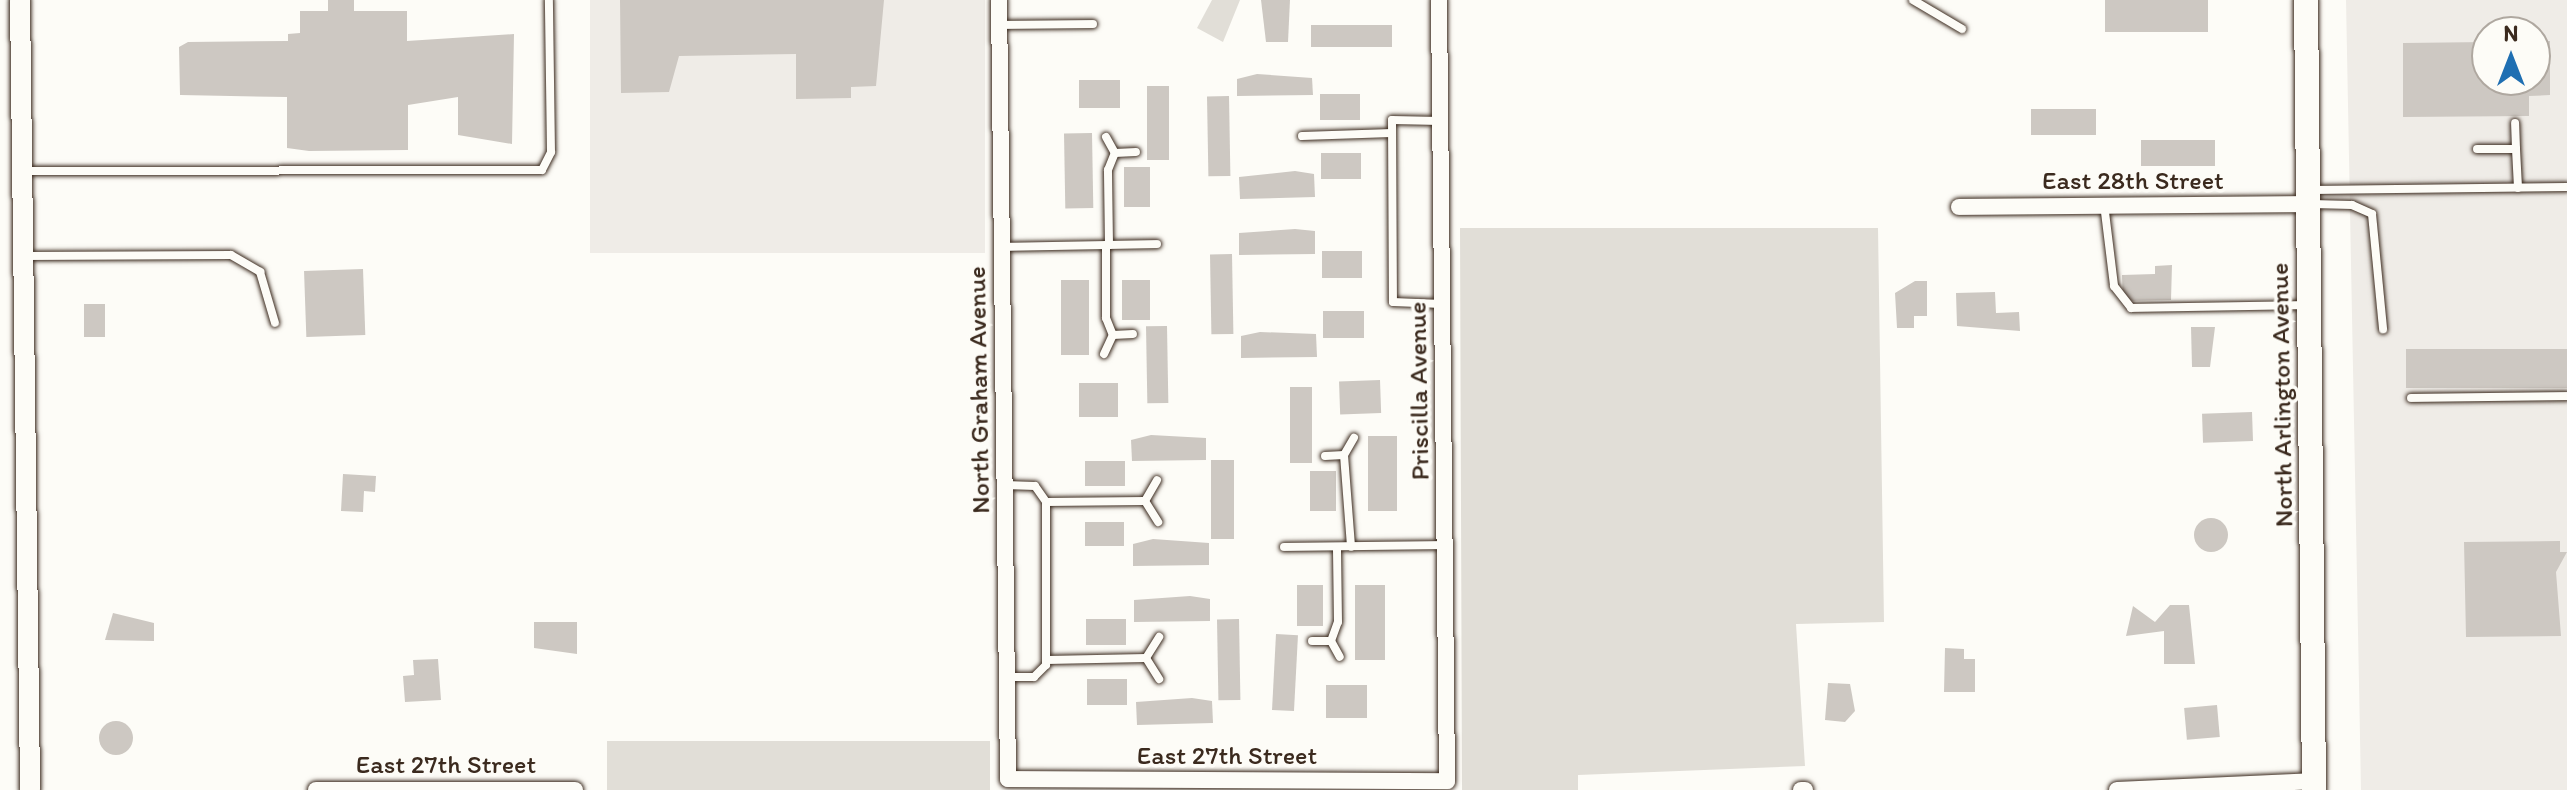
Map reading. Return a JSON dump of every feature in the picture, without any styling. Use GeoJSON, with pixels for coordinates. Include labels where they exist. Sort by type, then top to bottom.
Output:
{"type":"FeatureCollection","features":[{"type":"Feature","properties":{"kind":"main road","name":"North Arlington Avenue"},"geometry":{"type":"LineString","coordinates":[[2306,0],[2314,786]]}},
{"type":"Feature","properties":{"kind":"street"},"geometry":{"type":"LineString","coordinates":[[20,0],[30,790]]}},
{"type":"Feature","properties":{"kind":"street","name":"North Graham Avenue"},"geometry":{"type":"LineString","coordinates":[[999,0],[1008,779]]}},
{"type":"Feature","properties":{"kind":"street","name":"Priscilla Avenue"},"geometry":{"type":"LineString","coordinates":[[1439,0],[1447,781]]}},
{"type":"Feature","properties":{"kind":"street","name":"East 28th Street"},"geometry":{"type":"LineString","coordinates":[[1959,207],[2307,197]]}},
{"type":"Feature","properties":{"kind":"street","name":"East 27th Street"},"geometry":{"type":"LineString","coordinates":[[1008,779],[1447,781]]}},
{"type":"Feature","properties":{"kind":"street"},"geometry":{"type":"LineString","coordinates":[[2117,790],[2314,786]]}},
{"type":"Feature","properties":{"kind":"street","name":"East 27th Street"},"geometry":{"type":"LineString","coordinates":[[316,790],[575,790]]}},
{"type":"Feature","properties":{"kind":"lane"},"geometry":{"type":"LineString","coordinates":[[22,171],[542,170],[551,152],[549,0]]}},
{"type":"Feature","properties":{"kind":"lane"},"geometry":{"type":"LineString","coordinates":[[1913,0],[1962,29]]}},
{"type":"Feature","properties":{"kind":"lane"},"geometry":{"type":"LineString","coordinates":[[1000,25],[1093,24]]}},
{"type":"Feature","properties":{"kind":"lane"},"geometry":{"type":"LineString","coordinates":[[1440,121],[1392,120],[1393,302],[1442,304]]}},
{"type":"Feature","properties":{"kind":"lane"},"geometry":{"type":"LineString","coordinates":[[2515,123],[2518,188]]}},
{"type":"Feature","properties":{"kind":"lane"},"geometry":{"type":"LineString","coordinates":[[1302,136],[1392,133]]}},
{"type":"Feature","properties":{"kind":"lane"},"geometry":{"type":"LineString","coordinates":[[1106,137],[1115,153]]}},
{"type":"Feature","properties":{"kind":"lane"},"geometry":{"type":"LineString","coordinates":[[2477,149],[2516,149]]}},
{"type":"Feature","properties":{"kind":"lane"},"geometry":{"type":"LineString","coordinates":[[1115,153],[1136,152]]}},
{"type":"Feature","properties":{"kind":"lane"},"geometry":{"type":"LineString","coordinates":[[1104,354],[1113,335],[1106,318],[1109,167],[1115,153]]}},
{"type":"Feature","properties":{"kind":"lane"},"geometry":{"type":"LineString","coordinates":[[2307,197],[2567,187]]}},
{"type":"Feature","properties":{"kind":"lane"},"geometry":{"type":"LineString","coordinates":[[2307,197],[2352,205],[2372,214],[2383,329]]}},
{"type":"Feature","properties":{"kind":"lane"},"geometry":{"type":"LineString","coordinates":[[2104,203],[2114,286],[2131,308],[2309,305]]}},
{"type":"Feature","properties":{"kind":"lane"},"geometry":{"type":"LineString","coordinates":[[1002,247],[1157,244]]}},
{"type":"Feature","properties":{"kind":"lane"},"geometry":{"type":"LineString","coordinates":[[24,256],[231,255],[260,272],[275,323]]}},
{"type":"Feature","properties":{"kind":"lane"},"geometry":{"type":"LineString","coordinates":[[1113,335],[1133,334]]}},
{"type":"Feature","properties":{"kind":"lane"},"geometry":{"type":"LineString","coordinates":[[2411,398],[2567,396]]}},
{"type":"Feature","properties":{"kind":"lane"},"geometry":{"type":"LineString","coordinates":[[1351,547],[1344,455],[1354,438]]}},
{"type":"Feature","properties":{"kind":"lane"},"geometry":{"type":"LineString","coordinates":[[1325,456],[1344,455]]}},
{"type":"Feature","properties":{"kind":"lane"},"geometry":{"type":"LineString","coordinates":[[1145,501],[1157,480]]}},
{"type":"Feature","properties":{"kind":"lane"},"geometry":{"type":"LineString","coordinates":[[1004,485],[1035,486],[1046,502],[1047,660],[1038,676],[1007,677]]}},
{"type":"Feature","properties":{"kind":"lane"},"geometry":{"type":"LineString","coordinates":[[1046,502],[1145,501]]}},
{"type":"Feature","properties":{"kind":"lane"},"geometry":{"type":"LineString","coordinates":[[1145,501],[1158,522]]}},
{"type":"Feature","properties":{"kind":"lane"},"geometry":{"type":"LineString","coordinates":[[1284,547],[1444,545]]}},
{"type":"Feature","properties":{"kind":"lane"},"geometry":{"type":"LineString","coordinates":[[1331,641],[1338,629],[1337,547]]}},
{"type":"Feature","properties":{"kind":"lane"},"geometry":{"type":"LineString","coordinates":[[1146,658],[1159,637]]}},
{"type":"Feature","properties":{"kind":"lane"},"geometry":{"type":"LineString","coordinates":[[1312,641],[1331,641]]}},
{"type":"Feature","properties":{"kind":"lane"},"geometry":{"type":"LineString","coordinates":[[1331,641],[1340,657]]}},
{"type":"Feature","properties":{"kind":"lane"},"geometry":{"type":"LineString","coordinates":[[1047,660],[1146,658]]}},
{"type":"Feature","properties":{"kind":"lane"},"geometry":{"type":"LineString","coordinates":[[1146,658],[1159,679]]}},
{"type":"Feature","properties":{"kind":"shaded area"},"geometry":{"type":"Polygon","coordinates":[[[590,0],[985,0],[985,253],[590,253],[590,0]]]}},
{"type":"Feature","properties":{"kind":"shaded area"},"geometry":{"type":"Polygon","coordinates":[[[1212,0],[1240,0],[1223,42],[1197,28],[1212,0]]]}},
{"type":"Feature","properties":{"kind":"shaded area"},"geometry":{"type":"Polygon","coordinates":[[[2346,0],[2567,0],[2567,790],[2361,790],[2346,0]]]}},
{"type":"Feature","properties":{"kind":"shaded area"},"geometry":{"type":"Polygon","coordinates":[[[1460,228],[1878,228],[1884,622],[1796,624],[1805,766],[1578,775],[1578,790],[1462,790],[1460,228]]]}},
{"type":"Feature","properties":{"kind":"shaded area"},"geometry":{"type":"Polygon","coordinates":[[[607,741],[990,741],[990,790],[607,790],[607,741]]]}},
{"type":"Feature","properties":{"kind":"building"},"geometry":{"type":"Polygon","coordinates":[[[328,0],[354,0],[354,11],[407,11],[407,41],[514,34],[512,144],[458,135],[458,97],[408,105],[408,150],[309,151],[287,148],[287,97],[180,95],[179,47],[188,42],[288,41],[288,34],[300,33],[300,11],[328,11],[328,0]]]}},
{"type":"Feature","properties":{"kind":"building"},"geometry":{"type":"Polygon","coordinates":[[[620,0],[884,0],[876,86],[851,87],[851,98],[796,99],[796,54],[679,56],[669,92],[621,93],[620,0]]]}},
{"type":"Feature","properties":{"kind":"building"},"geometry":{"type":"Polygon","coordinates":[[[1261,0],[1290,0],[1288,42],[1266,42],[1261,0]]]}},
{"type":"Feature","properties":{"kind":"building"},"geometry":{"type":"Polygon","coordinates":[[[2105,0],[2208,0],[2208,32],[2105,32],[2105,0]]]}},
{"type":"Feature","properties":{"kind":"building"},"geometry":{"type":"Polygon","coordinates":[[[1311,25],[1392,25],[1392,47],[1311,47],[1311,25]]]}},
{"type":"Feature","properties":{"kind":"building"},"geometry":{"type":"Polygon","coordinates":[[[2471,42],[2471,96],[2529,96],[2529,116],[2403,117],[2403,43],[2471,42]]]}},
{"type":"Feature","properties":{"kind":"building"},"geometry":{"type":"Polygon","coordinates":[[[1257,74],[1312,78],[1313,95],[1237,96],[1237,79],[1257,74]]]}},
{"type":"Feature","properties":{"kind":"building"},"geometry":{"type":"Polygon","coordinates":[[[1079,80],[1120,80],[1120,108],[1079,108],[1079,80]]]}},
{"type":"Feature","properties":{"kind":"building"},"geometry":{"type":"Polygon","coordinates":[[[1147,86],[1169,86],[1169,160],[1147,160],[1147,86]]]}},
{"type":"Feature","properties":{"kind":"building"},"geometry":{"type":"Polygon","coordinates":[[[1320,94],[1360,94],[1360,120],[1320,120],[1320,94]]]}},
{"type":"Feature","properties":{"kind":"building"},"geometry":{"type":"Polygon","coordinates":[[[1207,96],[1229,96],[1230,176],[1208,176],[1207,96]]]}},
{"type":"Feature","properties":{"kind":"building"},"geometry":{"type":"Polygon","coordinates":[[[2031,109],[2096,109],[2096,135],[2031,135],[2031,109]]]}},
{"type":"Feature","properties":{"kind":"building"},"geometry":{"type":"Polygon","coordinates":[[[1064,133],[1092,133],[1093,208],[1065,208],[1064,133]]]}},
{"type":"Feature","properties":{"kind":"building"},"geometry":{"type":"Polygon","coordinates":[[[2141,140],[2215,140],[2215,166],[2141,166],[2141,140]]]}},
{"type":"Feature","properties":{"kind":"building"},"geometry":{"type":"Polygon","coordinates":[[[1321,153],[1361,153],[1361,179],[1321,179],[1321,153]]]}},
{"type":"Feature","properties":{"kind":"building"},"geometry":{"type":"Polygon","coordinates":[[[1124,167],[1150,167],[1150,207],[1124,207],[1124,167]]]}},
{"type":"Feature","properties":{"kind":"building"},"geometry":{"type":"Polygon","coordinates":[[[1295,171],[1314,174],[1315,197],[1240,199],[1239,177],[1295,171]]]}},
{"type":"Feature","properties":{"kind":"building"},"geometry":{"type":"Polygon","coordinates":[[[1295,229],[1315,231],[1315,254],[1239,255],[1239,233],[1295,229]]]}},
{"type":"Feature","properties":{"kind":"building"},"geometry":{"type":"Polygon","coordinates":[[[1322,251],[1362,251],[1362,278],[1322,278],[1322,251]]]}},
{"type":"Feature","properties":{"kind":"building"},"geometry":{"type":"Polygon","coordinates":[[[1210,254],[1232,254],[1233,334],[1211,334],[1210,254]]]}},
{"type":"Feature","properties":{"kind":"building"},"geometry":{"type":"Polygon","coordinates":[[[2172,265],[2171,300],[2123,301],[2122,275],[2155,274],[2155,266],[2172,265]]]}},
{"type":"Feature","properties":{"kind":"building"},"geometry":{"type":"Polygon","coordinates":[[[363,269],[365,335],[306,337],[304,271],[363,269]]]}},
{"type":"Feature","properties":{"kind":"building"},"geometry":{"type":"Polygon","coordinates":[[[1061,280],[1089,280],[1089,355],[1061,355],[1061,280]]]}},
{"type":"Feature","properties":{"kind":"building"},"geometry":{"type":"Polygon","coordinates":[[[1122,280],[1150,280],[1150,320],[1122,320],[1122,280]]]}},
{"type":"Feature","properties":{"kind":"building"},"geometry":{"type":"Polygon","coordinates":[[[1915,281],[1927,281],[1927,316],[1914,316],[1914,328],[1897,328],[1895,293],[1915,281]]]}},
{"type":"Feature","properties":{"kind":"building"},"geometry":{"type":"Polygon","coordinates":[[[1995,292],[1996,313],[2019,312],[2020,331],[1957,326],[1956,293],[1995,292]]]}},
{"type":"Feature","properties":{"kind":"building"},"geometry":{"type":"Polygon","coordinates":[[[84,304],[105,304],[105,337],[84,337],[84,304]]]}},
{"type":"Feature","properties":{"kind":"building"},"geometry":{"type":"Polygon","coordinates":[[[1323,311],[1364,311],[1364,338],[1323,338],[1323,311]]]}},
{"type":"Feature","properties":{"kind":"building"},"geometry":{"type":"Polygon","coordinates":[[[1146,326],[1167,326],[1168,403],[1147,403],[1146,326]]]}},
{"type":"Feature","properties":{"kind":"building"},"geometry":{"type":"Polygon","coordinates":[[[2191,327],[2215,327],[2210,367],[2192,367],[2191,327]]]}},
{"type":"Feature","properties":{"kind":"building"},"geometry":{"type":"Polygon","coordinates":[[[1260,332],[1316,334],[1317,357],[1241,358],[1241,336],[1260,332]]]}},
{"type":"Feature","properties":{"kind":"building"},"geometry":{"type":"Polygon","coordinates":[[[2406,349],[2567,349],[2567,388],[2406,388],[2406,349]]]}},
{"type":"Feature","properties":{"kind":"building"},"geometry":{"type":"Polygon","coordinates":[[[1380,380],[1381,413],[1340,414],[1339,381],[1380,380]]]}},
{"type":"Feature","properties":{"kind":"building"},"geometry":{"type":"Polygon","coordinates":[[[1079,383],[1118,383],[1118,417],[1079,417],[1079,383]]]}},
{"type":"Feature","properties":{"kind":"building"},"geometry":{"type":"Polygon","coordinates":[[[1290,387],[1312,387],[1312,463],[1290,463],[1290,387]]]}},
{"type":"Feature","properties":{"kind":"building"},"geometry":{"type":"Polygon","coordinates":[[[2252,412],[2253,441],[2203,443],[2202,414],[2252,412]]]}},
{"type":"Feature","properties":{"kind":"building"},"geometry":{"type":"Polygon","coordinates":[[[1151,435],[1206,438],[1206,460],[1132,461],[1131,440],[1151,435]]]}},
{"type":"Feature","properties":{"kind":"building"},"geometry":{"type":"Polygon","coordinates":[[[1368,436],[1397,436],[1397,511],[1368,511],[1368,436]]]}},
{"type":"Feature","properties":{"kind":"building"},"geometry":{"type":"Polygon","coordinates":[[[1211,460],[1234,460],[1234,539],[1211,539],[1211,460]]]}},
{"type":"Feature","properties":{"kind":"building"},"geometry":{"type":"Polygon","coordinates":[[[1085,461],[1125,461],[1125,486],[1085,486],[1085,461]]]}},
{"type":"Feature","properties":{"kind":"building"},"geometry":{"type":"Polygon","coordinates":[[[1310,471],[1336,471],[1336,511],[1310,511],[1310,471]]]}},
{"type":"Feature","properties":{"kind":"building"},"geometry":{"type":"Polygon","coordinates":[[[343,474],[376,476],[375,492],[364,491],[363,512],[341,511],[343,474]]]}},
{"type":"Feature","properties":{"kind":"building"},"geometry":{"type":"Polygon","coordinates":[[[2211,518],[2223,523],[2228,535],[2223,547],[2211,552],[2199,547],[2194,535],[2199,523],[2211,518]]]}},
{"type":"Feature","properties":{"kind":"building"},"geometry":{"type":"Polygon","coordinates":[[[1085,522],[1124,522],[1124,546],[1085,546],[1085,522]]]}},
{"type":"Feature","properties":{"kind":"building"},"geometry":{"type":"Polygon","coordinates":[[[1153,539],[1209,543],[1209,565],[1133,566],[1133,544],[1153,539]]]}},
{"type":"Feature","properties":{"kind":"building"},"geometry":{"type":"Polygon","coordinates":[[[2560,541],[2560,552],[2567,552],[2556,572],[2561,636],[2466,637],[2464,542],[2560,541]]]}},
{"type":"Feature","properties":{"kind":"building"},"geometry":{"type":"Polygon","coordinates":[[[1297,585],[1323,585],[1323,626],[1297,626],[1297,585]]]}},
{"type":"Feature","properties":{"kind":"building"},"geometry":{"type":"Polygon","coordinates":[[[1355,585],[1385,585],[1385,660],[1355,660],[1355,585]]]}},
{"type":"Feature","properties":{"kind":"building"},"geometry":{"type":"Polygon","coordinates":[[[1190,596],[1210,599],[1210,621],[1134,622],[1134,600],[1190,596]]]}},
{"type":"Feature","properties":{"kind":"building"},"geometry":{"type":"Polygon","coordinates":[[[2170,605],[2189,605],[2195,664],[2164,664],[2164,631],[2126,636],[2133,606],[2155,622],[2170,605]]]}},
{"type":"Feature","properties":{"kind":"building"},"geometry":{"type":"Polygon","coordinates":[[[113,613],[154,623],[154,641],[105,640],[113,613]]]}},
{"type":"Feature","properties":{"kind":"building"},"geometry":{"type":"Polygon","coordinates":[[[1086,619],[1126,619],[1126,645],[1086,645],[1086,619]]]}},
{"type":"Feature","properties":{"kind":"building"},"geometry":{"type":"Polygon","coordinates":[[[1217,619],[1239,619],[1240,700],[1218,700],[1217,619]]]}},
{"type":"Feature","properties":{"kind":"building"},"geometry":{"type":"Polygon","coordinates":[[[534,622],[577,622],[577,654],[534,648],[534,622]]]}},
{"type":"Feature","properties":{"kind":"building"},"geometry":{"type":"Polygon","coordinates":[[[1276,634],[1298,635],[1294,711],[1272,710],[1276,634]]]}},
{"type":"Feature","properties":{"kind":"building"},"geometry":{"type":"Polygon","coordinates":[[[1945,648],[1964,649],[1964,659],[1975,659],[1975,692],[1944,692],[1945,648]]]}},
{"type":"Feature","properties":{"kind":"building"},"geometry":{"type":"Polygon","coordinates":[[[438,659],[441,700],[405,702],[403,676],[414,675],[413,660],[438,659]]]}},
{"type":"Feature","properties":{"kind":"building"},"geometry":{"type":"Polygon","coordinates":[[[1087,679],[1127,679],[1127,705],[1087,705],[1087,679]]]}},
{"type":"Feature","properties":{"kind":"building"},"geometry":{"type":"Polygon","coordinates":[[[1828,683],[1850,684],[1855,711],[1845,722],[1825,720],[1828,683]]]}},
{"type":"Feature","properties":{"kind":"building"},"geometry":{"type":"Polygon","coordinates":[[[1326,685],[1367,685],[1367,718],[1326,718],[1326,685]]]}},
{"type":"Feature","properties":{"kind":"building"},"geometry":{"type":"Polygon","coordinates":[[[1192,698],[1212,701],[1213,723],[1137,725],[1136,702],[1192,698]]]}},
{"type":"Feature","properties":{"kind":"building"},"geometry":{"type":"Polygon","coordinates":[[[2217,705],[2220,737],[2187,740],[2184,708],[2217,705]]]}},
{"type":"Feature","properties":{"kind":"building"},"geometry":{"type":"Polygon","coordinates":[[[116,721],[128,726],[133,738],[128,750],[116,755],[104,750],[99,738],[104,726],[116,721]]]}}]}
